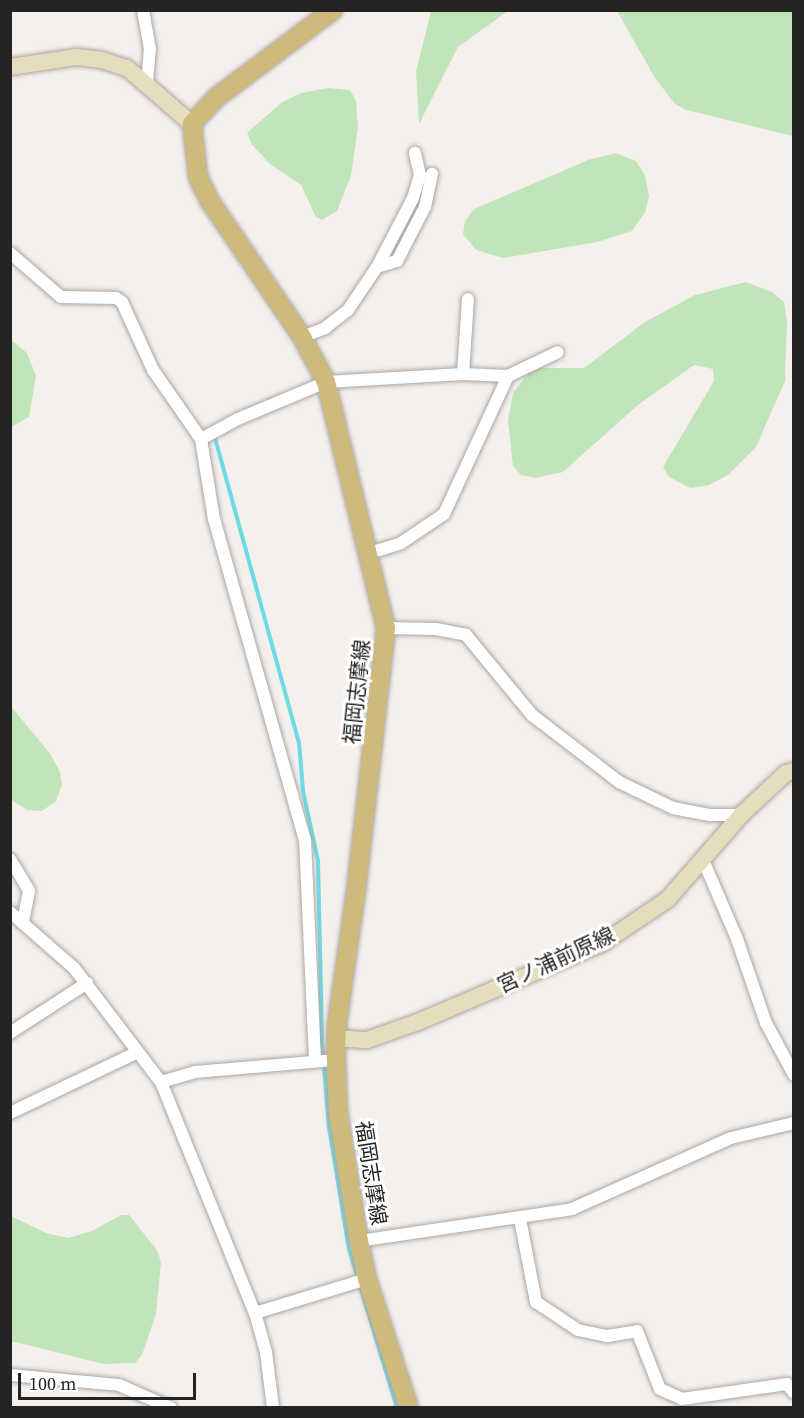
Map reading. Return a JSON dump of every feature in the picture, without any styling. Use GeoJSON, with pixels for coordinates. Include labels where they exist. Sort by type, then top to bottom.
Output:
{"type":"FeatureCollection","features":[{"type":"Feature","properties":{"kind":"main road"},"geometry":{"type":"LineString","coordinates":[[10,67],[77,57],[102,60],[127,68],[192,124],[216,97],[333,10]]}},
{"type":"Feature","properties":{"kind":"main road","name":"福岡志摩線"},"geometry":{"type":"LineString","coordinates":[[192,124],[198,177],[209,200],[302,337],[326,382],[366,554],[386,628],[336,1038],[336,1060],[338,1112],[359,1241],[359,1281],[409,1407]]}},
{"type":"Feature","properties":{"kind":"main road","name":"宮ノ浦前原線"},"geometry":{"type":"LineString","coordinates":[[336,1038],[367,1040],[418,1022],[603,943],[668,899],[741,815],[786,773],[794,771]]}},
{"type":"Feature","properties":{"kind":"street"},"geometry":{"type":"LineString","coordinates":[[143,10],[150,48],[147,84]]}},
{"type":"Feature","properties":{"kind":"street"},"geometry":{"type":"LineString","coordinates":[[302,337],[325,328],[348,310],[377,267],[413,198],[420,175],[415,153]]}},
{"type":"Feature","properties":{"kind":"street"},"geometry":{"type":"LineString","coordinates":[[377,267],[400,256],[424,207],[432,174]]}},
{"type":"Feature","properties":{"kind":"street"},"geometry":{"type":"LineString","coordinates":[[10,253],[62,297],[116,298],[122,302],[153,370],[201,439],[214,519],[306,840],[315,1060]]}},
{"type":"Feature","properties":{"kind":"street"},"geometry":{"type":"LineString","coordinates":[[463,374],[468,299]]}},
{"type":"Feature","properties":{"kind":"street"},"geometry":{"type":"LineString","coordinates":[[201,439],[238,419],[326,382],[463,374],[508,376],[524,371],[558,352]]}},
{"type":"Feature","properties":{"kind":"street"},"geometry":{"type":"LineString","coordinates":[[366,554],[401,543],[444,514],[508,376]]}},
{"type":"Feature","properties":{"kind":"street"},"geometry":{"type":"LineString","coordinates":[[386,628],[436,629],[466,635],[532,715],[619,783],[673,808],[710,815],[741,815]]}},
{"type":"Feature","properties":{"kind":"street"},"geometry":{"type":"LineString","coordinates":[[10,859],[29,891],[23,921]]}},
{"type":"Feature","properties":{"kind":"street"},"geometry":{"type":"LineString","coordinates":[[703,860],[737,939],[766,1023],[794,1075]]}},
{"type":"Feature","properties":{"kind":"street"},"geometry":{"type":"LineString","coordinates":[[10,912],[23,921],[87,983],[136,1053],[160,1082],[255,1313],[266,1352],[273,1407]]}},
{"type":"Feature","properties":{"kind":"street"},"geometry":{"type":"LineString","coordinates":[[10,1033],[87,983]]}},
{"type":"Feature","properties":{"kind":"street"},"geometry":{"type":"LineString","coordinates":[[10,1113],[136,1053]]}},
{"type":"Feature","properties":{"kind":"street"},"geometry":{"type":"LineString","coordinates":[[160,1082],[195,1072],[336,1060]]}},
{"type":"Feature","properties":{"kind":"street"},"geometry":{"type":"LineString","coordinates":[[359,1241],[572,1209],[732,1138],[794,1123]]}},
{"type":"Feature","properties":{"kind":"street"},"geometry":{"type":"LineString","coordinates":[[520,1218],[536,1302],[578,1330],[607,1336],[637,1330],[660,1389],[682,1400],[787,1384],[794,1393]]}},
{"type":"Feature","properties":{"kind":"street"},"geometry":{"type":"LineString","coordinates":[[255,1313],[359,1281]]}},
{"type":"Feature","properties":{"kind":"street"},"geometry":{"type":"LineString","coordinates":[[10,1375],[119,1384],[171,1407]]}},
{"type":"Feature","properties":{"kind":"green space"},"geometry":{"type":"Polygon","coordinates":[[[431,11],[508,11],[458,47],[419,124],[416,71],[431,11]]]}},
{"type":"Feature","properties":{"kind":"green space"},"geometry":{"type":"Polygon","coordinates":[[[617,11],[793,11],[793,136],[686,110],[675,104],[655,78],[617,11]]]}},
{"type":"Feature","properties":{"kind":"green space"},"geometry":{"type":"Polygon","coordinates":[[[328,88],[350,90],[356,101],[358,127],[351,176],[337,211],[322,220],[316,217],[301,185],[270,164],[252,145],[247,133],[282,102],[301,93],[328,88]]]}},
{"type":"Feature","properties":{"kind":"green space"},"geometry":{"type":"Polygon","coordinates":[[[616,153],[636,161],[645,175],[649,196],[645,212],[632,231],[597,242],[503,258],[476,250],[463,234],[465,221],[474,209],[588,160],[616,153]]]}},
{"type":"Feature","properties":{"kind":"green space"},"geometry":{"type":"Polygon","coordinates":[[[746,282],[772,292],[784,302],[787,321],[785,381],[756,447],[728,475],[709,485],[690,488],[669,477],[663,467],[714,381],[713,369],[694,365],[638,405],[563,472],[536,478],[521,475],[513,466],[508,421],[513,393],[532,368],[584,368],[645,322],[695,295],[746,282]]]}},
{"type":"Feature","properties":{"kind":"green space"},"geometry":{"type":"Polygon","coordinates":[[[10,339],[27,353],[36,376],[29,417],[11,427],[10,339]]]}},
{"type":"Feature","properties":{"kind":"green space"},"geometry":{"type":"Polygon","coordinates":[[[10,705],[51,755],[60,772],[62,784],[56,801],[42,811],[27,810],[11,800],[10,705]]]}},
{"type":"Feature","properties":{"kind":"green space"},"geometry":{"type":"Polygon","coordinates":[[[121,1215],[129,1215],[157,1250],[161,1262],[156,1314],[142,1355],[135,1363],[103,1364],[11,1341],[11,1216],[46,1233],[68,1238],[92,1231],[121,1215]]]}},
{"type":"Feature","properties":{"kind":"waterway"},"geometry":{"type":"LineString","coordinates":[[215,438],[299,742],[303,791],[318,861],[322,1042],[329,1127],[349,1249],[397,1408]]}}]}
